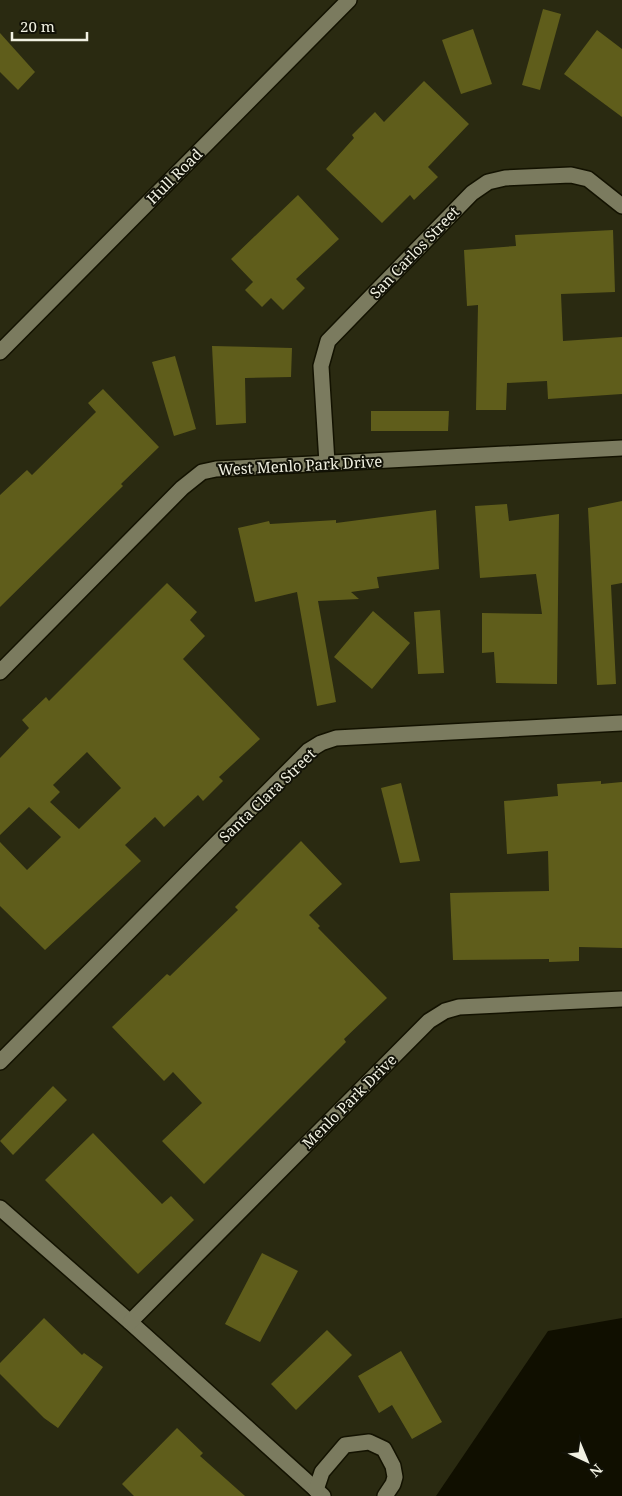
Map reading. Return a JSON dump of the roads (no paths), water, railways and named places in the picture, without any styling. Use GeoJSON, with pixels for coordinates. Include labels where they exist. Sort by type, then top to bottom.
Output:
{"type":"FeatureCollection","features":[{"type":"Feature","properties":{"kind":"street","name":"Hull Road"},"geometry":{"type":"LineString","coordinates":[[0,352],[349,0]]}},
{"type":"Feature","properties":{"kind":"street","name":"San Carlos Street"},"geometry":{"type":"LineString","coordinates":[[327,463],[321,366],[328,341],[472,193],[488,182],[504,178],[571,175],[588,179],[622,206]]}},
{"type":"Feature","properties":{"kind":"street","name":"West Menlo Park Drive"},"geometry":{"type":"LineString","coordinates":[[0,672],[192,478],[202,472],[216,469],[622,448]]}},
{"type":"Feature","properties":{"kind":"street","name":"Santa Clara Street"},"geometry":{"type":"LineString","coordinates":[[0,1062],[308,751],[321,743],[343,738],[622,723]]}},
{"type":"Feature","properties":{"kind":"street","name":"Menlo Park Drive"},"geometry":{"type":"LineString","coordinates":[[130,1322],[428,1021],[444,1010],[459,1007],[622,999]]}},
{"type":"Feature","properties":{"kind":"street"},"geometry":{"type":"LineString","coordinates":[[0,1208],[130,1322],[319,1493]]}},
{"type":"Feature","properties":{"kind":"street"},"geometry":{"type":"LineString","coordinates":[[319,1493],[322,1472],[346,1445],[369,1442],[384,1449],[394,1466],[393,1484],[385,1496]]}}]}
